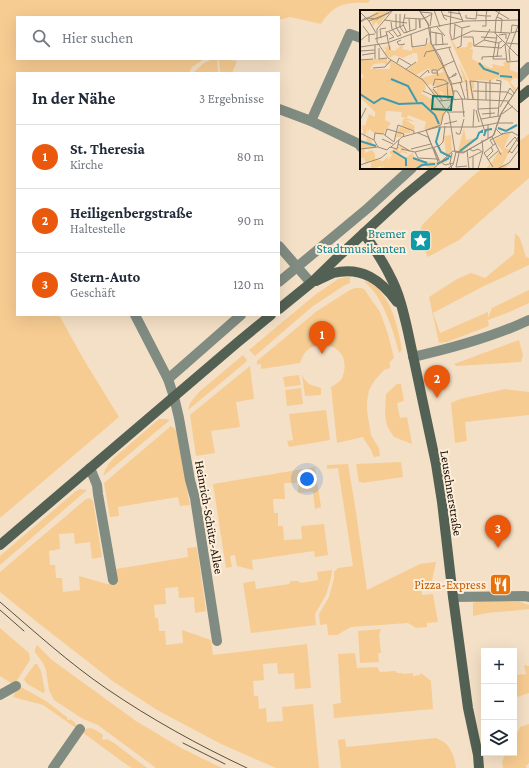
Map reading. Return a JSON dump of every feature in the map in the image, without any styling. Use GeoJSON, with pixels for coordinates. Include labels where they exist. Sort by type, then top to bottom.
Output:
{"type":"FeatureCollection","features":[{"type":"Feature","properties":{"kind":"main road"},"geometry":{"type":"LineString","coordinates":[[519,98],[529,90]]}},
{"type":"Feature","properties":{"kind":"main road"},"geometry":{"type":"LineString","coordinates":[[280,308],[311,283],[338,256],[404,196],[437,169]]}},
{"type":"Feature","properties":{"kind":"main road","name":"Leuschnerstraße"},"geometry":{"type":"LineString","coordinates":[[364,233],[379,254],[391,277],[403,311],[413,357],[436,464],[468,708],[478,755],[479,768]]}},
{"type":"Feature","properties":{"kind":"main road"},"geometry":{"type":"LineString","coordinates":[[311,283],[333,274],[358,272],[371,277],[382,285],[392,295],[403,311]]}},
{"type":"Feature","properties":{"kind":"main road"},"geometry":{"type":"LineString","coordinates":[[0,545],[270,316]]}},
{"type":"Feature","properties":{"kind":"street"},"geometry":{"type":"LineString","coordinates":[[311,121],[350,34],[360,38]]}},
{"type":"Feature","properties":{"kind":"street"},"geometry":{"type":"LineString","coordinates":[[519,77],[529,67]]}},
{"type":"Feature","properties":{"kind":"street"},"geometry":{"type":"LineString","coordinates":[[280,109],[311,121],[360,145]]}},
{"type":"Feature","properties":{"kind":"street"},"geometry":{"type":"LineString","coordinates":[[280,281],[368,208],[411,169]]}},
{"type":"Feature","properties":{"kind":"street"},"geometry":{"type":"LineString","coordinates":[[395,183],[404,196]]}},
{"type":"Feature","properties":{"kind":"street"},"geometry":{"type":"LineString","coordinates":[[280,247],[311,283]]}},
{"type":"Feature","properties":{"kind":"street","name":"Heinrich-Schütz-Allee"},"geometry":{"type":"LineString","coordinates":[[136,316],[168,378],[174,397],[190,480],[195,498],[217,642]]}},
{"type":"Feature","properties":{"kind":"street"},"geometry":{"type":"LineString","coordinates":[[168,378],[240,316]]}},
{"type":"Feature","properties":{"kind":"street"},"geometry":{"type":"LineString","coordinates":[[413,357],[461,346],[529,320]]}},
{"type":"Feature","properties":{"kind":"street"},"geometry":{"type":"LineString","coordinates":[[90,468],[98,494],[113,580]]}},
{"type":"Feature","properties":{"kind":"street"},"geometry":{"type":"LineString","coordinates":[[453,597],[529,597]]}},
{"type":"Feature","properties":{"kind":"street"},"geometry":{"type":"LineString","coordinates":[[0,695],[16,686]]}},
{"type":"Feature","properties":{"kind":"street"},"geometry":{"type":"LineString","coordinates":[[53,768],[80,729]]}},
{"type":"Feature","properties":{"kind":"shaded area"},"geometry":{"type":"Polygon","coordinates":[[[0,0],[370,0],[368,3],[353,3],[336,8],[321,24],[290,17],[280,20],[280,16],[16,16],[16,60],[202,60],[192,67],[190,72],[16,72],[16,316],[60,316],[84,360],[119,417],[0,518],[0,0]]]}},
{"type":"Feature","properties":{"kind":"shaded area"},"geometry":{"type":"Polygon","coordinates":[[[211,60],[217,60],[218,72],[194,72],[204,63],[211,60]]]}},
{"type":"Feature","properties":{"kind":"shaded area"},"geometry":{"type":"Polygon","coordinates":[[[219,60],[237,61],[232,72],[220,72],[219,60]]]}},
{"type":"Feature","properties":{"kind":"shaded area"},"geometry":{"type":"Polygon","coordinates":[[[529,134],[529,178],[459,240],[428,257],[417,236],[423,224],[482,169],[519,169],[519,141],[529,134]]]}},
{"type":"Feature","properties":{"kind":"shaded area"},"geometry":{"type":"Polygon","coordinates":[[[515,233],[520,238],[526,257],[529,258],[529,265],[482,287],[433,313],[440,333],[488,312],[488,318],[492,308],[529,290],[529,303],[488,320],[489,326],[447,342],[439,343],[429,297],[457,279],[471,273],[485,278],[514,254],[515,233]]]}},
{"type":"Feature","properties":{"kind":"shaded area"},"geometry":{"type":"Polygon","coordinates":[[[350,277],[350,283],[313,306],[255,356],[249,350],[315,295],[338,279],[350,277]]]}},
{"type":"Feature","properties":{"kind":"shaded area"},"geometry":{"type":"Polygon","coordinates":[[[365,280],[374,285],[387,300],[398,330],[402,350],[399,353],[393,331],[384,310],[376,294],[365,282],[365,280]]]}},
{"type":"Feature","properties":{"kind":"shaded area"},"geometry":{"type":"Polygon","coordinates":[[[355,288],[364,289],[380,312],[388,334],[394,358],[389,363],[390,368],[384,370],[369,390],[367,411],[371,435],[379,448],[380,456],[374,457],[371,449],[363,437],[337,443],[331,387],[341,380],[344,371],[343,358],[338,351],[329,346],[318,345],[308,350],[304,354],[300,363],[261,369],[261,364],[257,365],[257,361],[317,311],[355,288]]]}},
{"type":"Feature","properties":{"kind":"shaded area"},"geometry":{"type":"Polygon","coordinates":[[[519,340],[523,355],[521,362],[456,366],[454,364],[519,340]]]}},
{"type":"Feature","properties":{"kind":"shaded area"},"geometry":{"type":"Polygon","coordinates":[[[243,355],[247,360],[246,362],[188,410],[190,403],[199,392],[243,355]]]}},
{"type":"Feature","properties":{"kind":"shaded area"},"geometry":{"type":"Polygon","coordinates":[[[250,366],[254,399],[236,402],[240,427],[211,431],[215,453],[196,456],[190,415],[250,366]]]}},
{"type":"Feature","properties":{"kind":"shaded area"},"geometry":{"type":"Polygon","coordinates":[[[299,375],[301,385],[285,387],[283,377],[299,375]]]}},
{"type":"Feature","properties":{"kind":"shaded area"},"geometry":{"type":"Polygon","coordinates":[[[302,375],[310,384],[321,388],[321,395],[305,396],[302,375]]]}},
{"type":"Feature","properties":{"kind":"shaded area"},"geometry":{"type":"Polygon","coordinates":[[[397,384],[401,384],[404,401],[397,403],[400,418],[407,417],[412,444],[394,437],[387,426],[385,415],[386,394],[397,384]]]}},
{"type":"Feature","properties":{"kind":"shaded area"},"geometry":{"type":"Polygon","coordinates":[[[301,388],[303,404],[287,406],[285,390],[301,388]]]}},
{"type":"Feature","properties":{"kind":"shaded area"},"geometry":{"type":"Polygon","coordinates":[[[505,389],[529,392],[529,415],[465,422],[467,441],[455,443],[451,403],[460,399],[505,389]]]}},
{"type":"Feature","properties":{"kind":"shaded area"},"geometry":{"type":"Polygon","coordinates":[[[326,410],[330,440],[289,447],[287,441],[293,440],[289,414],[326,410]]]}},
{"type":"Feature","properties":{"kind":"shaded area"},"geometry":{"type":"Polygon","coordinates":[[[159,419],[170,420],[103,476],[110,462],[159,419]]]}},
{"type":"Feature","properties":{"kind":"shaded area"},"geometry":{"type":"Polygon","coordinates":[[[171,426],[176,430],[190,505],[180,506],[178,497],[118,507],[119,516],[110,517],[104,483],[171,426]]]}},
{"type":"Feature","properties":{"kind":"shaded area"},"geometry":{"type":"Polygon","coordinates":[[[401,462],[403,477],[362,483],[359,482],[356,464],[401,462]]]}},
{"type":"Feature","properties":{"kind":"shaded area"},"geometry":{"type":"Polygon","coordinates":[[[348,464],[367,590],[420,564],[436,562],[432,581],[421,582],[422,595],[433,594],[438,622],[427,623],[427,627],[416,628],[408,623],[351,627],[337,635],[328,635],[327,624],[320,625],[319,614],[329,597],[334,572],[338,568],[353,566],[338,468],[327,469],[327,465],[348,464]]]}},
{"type":"Feature","properties":{"kind":"shaded area"},"geometry":{"type":"Polygon","coordinates":[[[315,467],[321,507],[315,509],[313,492],[298,493],[298,483],[284,483],[285,499],[273,499],[274,513],[278,513],[278,526],[283,526],[284,540],[302,539],[301,526],[324,524],[328,555],[315,557],[314,551],[252,560],[253,570],[237,566],[235,555],[230,556],[232,567],[226,568],[213,484],[315,467]]]}},
{"type":"Feature","properties":{"kind":"shaded area"},"geometry":{"type":"Polygon","coordinates":[[[80,489],[87,490],[0,565],[0,556],[80,489]]]}},
{"type":"Feature","properties":{"kind":"shaded area"},"geometry":{"type":"Polygon","coordinates":[[[90,498],[93,501],[102,557],[92,559],[90,542],[75,544],[74,533],[59,534],[60,549],[49,551],[50,565],[55,565],[56,578],[62,578],[63,592],[80,590],[79,576],[107,584],[118,583],[116,569],[188,557],[187,548],[197,547],[206,611],[195,613],[194,597],[179,598],[178,587],[165,588],[166,604],[154,605],[155,618],[158,618],[159,631],[165,631],[166,645],[183,643],[182,630],[211,640],[213,655],[307,644],[311,688],[295,689],[294,673],[278,674],[277,663],[263,664],[264,680],[253,681],[254,696],[258,696],[259,709],[266,708],[267,722],[283,721],[282,707],[313,704],[319,768],[276,768],[221,744],[157,710],[114,682],[0,592],[0,572],[86,499],[90,498]]]}},
{"type":"Feature","properties":{"kind":"shaded area"},"geometry":{"type":"Polygon","coordinates":[[[332,570],[326,595],[315,614],[316,625],[251,633],[243,583],[255,581],[256,589],[289,584],[291,581],[298,581],[301,583],[318,580],[317,572],[332,570]]]}},
{"type":"Feature","properties":{"kind":"shaded area"},"geometry":{"type":"Polygon","coordinates":[[[479,600],[520,602],[529,605],[529,609],[487,613],[473,616],[473,603],[479,600]]]}},
{"type":"Feature","properties":{"kind":"shaded area"},"geometry":{"type":"Polygon","coordinates":[[[0,628],[29,653],[30,660],[14,685],[0,676],[0,628]]]}},
{"type":"Feature","properties":{"kind":"shaded area"},"geometry":{"type":"Polygon","coordinates":[[[381,629],[379,635],[381,653],[378,653],[379,662],[360,663],[358,631],[381,629]]]}},
{"type":"Feature","properties":{"kind":"shaded area"},"geometry":{"type":"Polygon","coordinates":[[[37,645],[52,660],[136,721],[181,748],[222,768],[156,768],[98,725],[83,719],[54,700],[49,690],[46,670],[35,652],[37,645]]]}},
{"type":"Feature","properties":{"kind":"shaded area"},"geometry":{"type":"Polygon","coordinates":[[[355,653],[357,668],[377,667],[380,672],[396,671],[397,673],[403,674],[413,673],[413,676],[420,675],[421,673],[431,681],[433,709],[334,718],[333,704],[341,703],[338,654],[355,653]]]}},
{"type":"Feature","properties":{"kind":"shaded area"},"geometry":{"type":"Polygon","coordinates":[[[35,664],[37,664],[41,671],[45,691],[43,693],[26,683],[24,679],[35,664]]]}},
{"type":"Feature","properties":{"kind":"shaded area"},"geometry":{"type":"Polygon","coordinates":[[[524,665],[529,666],[529,693],[517,697],[517,675],[526,674],[524,665]]]}},
{"type":"Feature","properties":{"kind":"shaded area"},"geometry":{"type":"Polygon","coordinates":[[[21,687],[46,701],[68,718],[67,720],[70,719],[74,722],[76,728],[43,705],[13,697],[17,688],[21,687]]]}},
{"type":"Feature","properties":{"kind":"shaded area"},"geometry":{"type":"Polygon","coordinates":[[[529,724],[529,763],[526,766],[527,768],[503,768],[502,762],[505,756],[517,756],[517,733],[520,727],[529,724]]]}},
{"type":"Feature","properties":{"kind":"shaded area"},"geometry":{"type":"Polygon","coordinates":[[[90,728],[103,735],[103,740],[107,739],[114,743],[147,768],[132,768],[127,765],[82,732],[85,729],[90,728]]]}},
{"type":"Feature","properties":{"kind":"shaded area"},"geometry":{"type":"Polygon","coordinates":[[[436,738],[444,742],[450,748],[456,768],[341,768],[338,740],[345,739],[346,747],[436,738]]]}},
{"type":"Feature","properties":{"kind":"tram line"},"geometry":{"type":"LineString","coordinates":[[0,602],[66,658],[107,689],[175,731],[247,768]]}},
{"type":"Feature","properties":{"kind":"tram line"},"geometry":{"type":"LineString","coordinates":[[0,610],[24,631]]}},
{"type":"Feature","properties":{"kind":"tram line"},"geometry":{"type":"LineString","coordinates":[[183,743],[225,764]]}},
{"type":"Feature","properties":{"kind":"place","name":"Bremer Stadtmusikanten"},"geometry":{"type":"Point","coordinates":[421,240]}},
{"type":"Feature","properties":{"kind":"place","name":"St. Theresia"},"geometry":{"type":"Point","coordinates":[322,354]}},
{"type":"Feature","properties":{"kind":"place","name":"Heiligenbergstraße"},"geometry":{"type":"Point","coordinates":[437,398]}},
{"type":"Feature","properties":{"kind":"place","name":"Stern-Auto"},"geometry":{"type":"Point","coordinates":[498,548]}},
{"type":"Feature","properties":{"kind":"place","name":"Pizza-Express"},"geometry":{"type":"Point","coordinates":[501,584]}}]}
